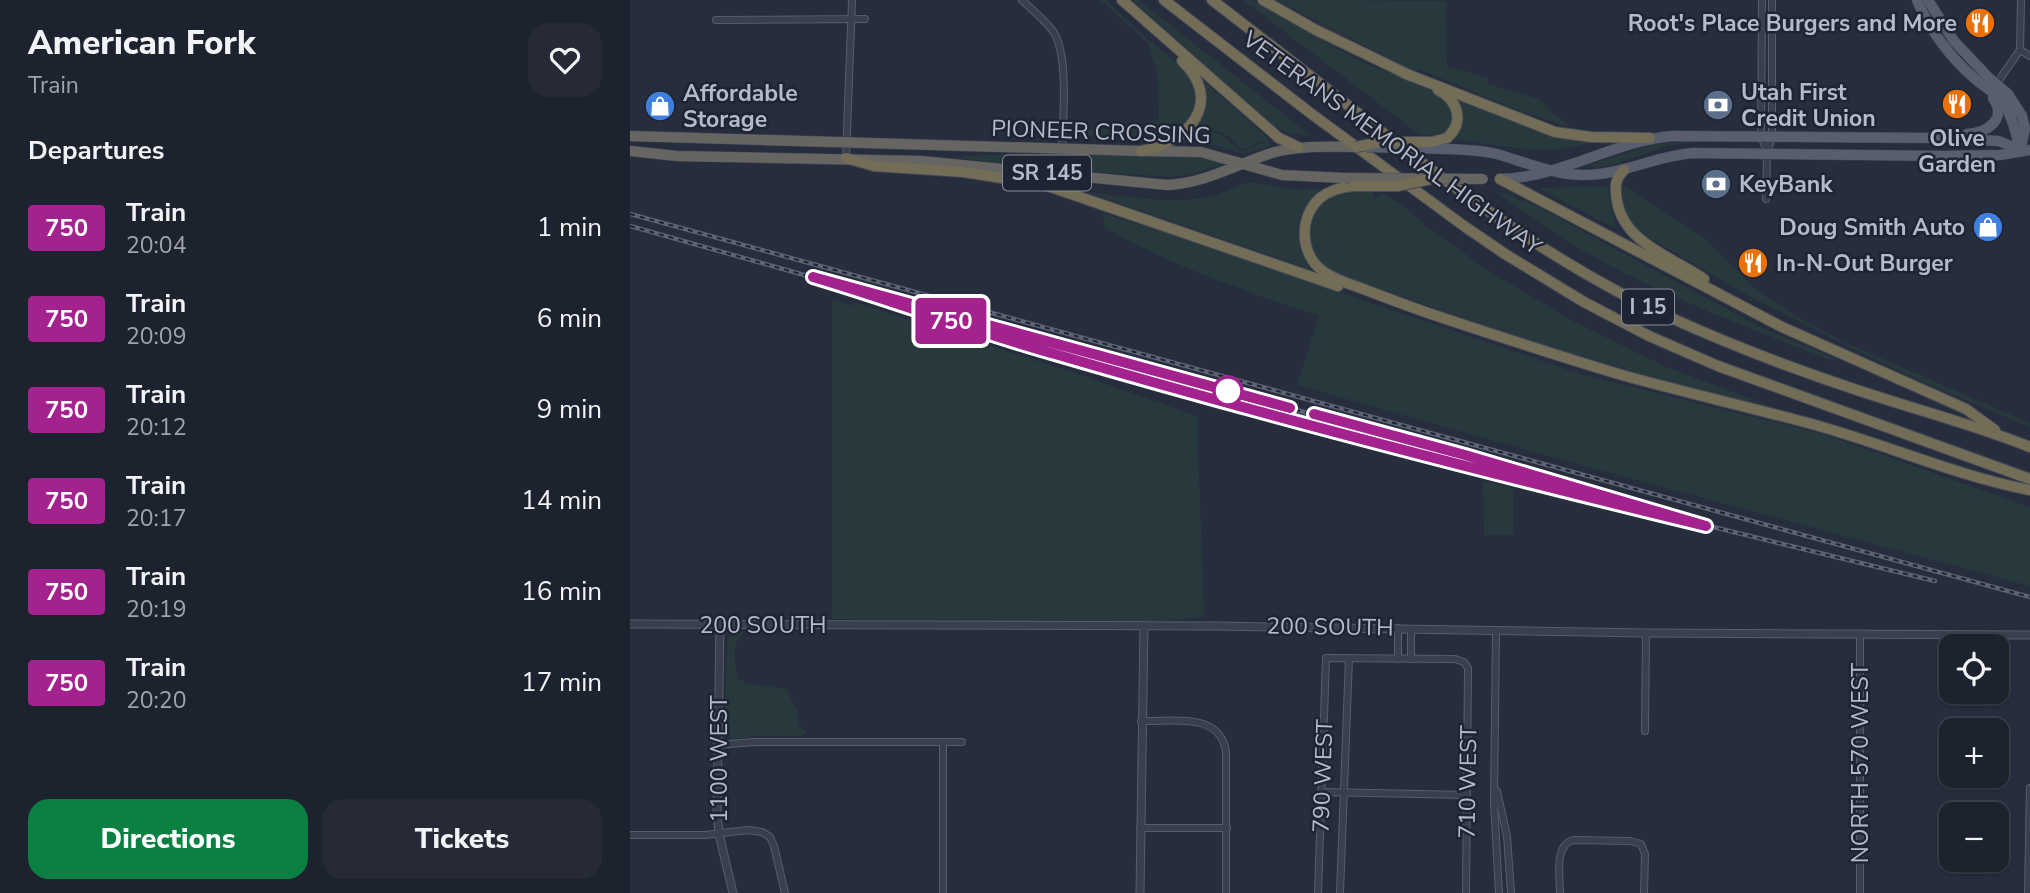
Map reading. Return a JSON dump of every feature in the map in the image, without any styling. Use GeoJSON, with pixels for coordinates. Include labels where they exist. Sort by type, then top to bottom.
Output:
{"type":"FeatureCollection","features":[{"type":"Feature","properties":{"kind":"highway"},"geometry":{"type":"LineString","coordinates":[[1121,0],[1279,138],[1298,147]]}},
{"type":"Feature","properties":{"kind":"highway"},"geometry":{"type":"LineString","coordinates":[[1121,0],[1129,13],[1185,63],[1200,94],[1195,119],[1184,133],[1165,144],[1141,151]]}},
{"type":"Feature","properties":{"kind":"highway","name":"VETERANS MEMORIAL HIGHWAY"},"geometry":{"type":"LineString","coordinates":[[1164,0],[1313,115],[1464,226],[1584,302],[1649,336],[1718,366],[2030,478]]}},
{"type":"Feature","properties":{"kind":"highway","name":"VETERANS MEMORIAL HIGHWAY"},"geometry":{"type":"LineString","coordinates":[[1212,0],[1478,205],[1601,283],[1666,316],[1735,345],[1854,389],[2030,447]]}},
{"type":"Feature","properties":{"kind":"highway"},"geometry":{"type":"LineString","coordinates":[[1263,0],[1316,30],[1443,93],[1454,104],[1457,122],[1447,144],[1381,142],[1356,147]]}},
{"type":"Feature","properties":{"kind":"highway"},"geometry":{"type":"LineString","coordinates":[[1404,73],[1555,132],[1591,137],[1650,138]]}},
{"type":"Feature","properties":{"kind":"highway","name":"PIONEER CROSSING"},"geometry":{"type":"LineString","coordinates":[[630,136],[1201,152],[1244,164]]}},
{"type":"Feature","properties":{"kind":"highway","name":"SR 145"},"geometry":{"type":"LineString","coordinates":[[1244,164],[1298,147],[1356,147]]}},
{"type":"Feature","properties":{"kind":"highway","name":"PIONEER CROSSING"},"geometry":{"type":"LineString","coordinates":[[630,151],[677,156],[846,158],[966,164],[1167,185],[1205,179],[1244,164]]}},
{"type":"Feature","properties":{"kind":"highway"},"geometry":{"type":"LineString","coordinates":[[846,158],[874,166],[964,172],[1045,185],[1337,286],[1392,300]]}},
{"type":"Feature","properties":{"kind":"highway","name":"SR 145"},"geometry":{"type":"LineString","coordinates":[[1244,164],[1289,176],[1500,178]]}},
{"type":"Feature","properties":{"kind":"highway"},"geometry":{"type":"LineString","coordinates":[[1623,170],[1615,187],[1618,210],[1630,231],[1747,308]]}},
{"type":"Feature","properties":{"kind":"highway"},"geometry":{"type":"LineString","coordinates":[[1436,178],[1396,186],[1354,186],[1330,192],[1315,204],[1308,216],[1305,230],[1308,252],[1317,266],[1326,274],[1392,300],[1565,358],[1810,424],[1951,471],[2030,490]]}},
{"type":"Feature","properties":{"kind":"highway"},"geometry":{"type":"LineString","coordinates":[[1500,178],[1805,338],[1966,409],[2003,436]]}},
{"type":"Feature","properties":{"kind":"main road"},"geometry":{"type":"LineString","coordinates":[[1917,0],[1947,51],[2005,106],[2025,150]]}},
{"type":"Feature","properties":{"kind":"main road"},"geometry":{"type":"LineString","coordinates":[[1928,0],[1954,41],[2008,94],[2022,116],[2025,150]]}},
{"type":"Feature","properties":{"kind":"main road"},"geometry":{"type":"LineString","coordinates":[[1932,138],[1944,134],[1980,133],[1991,127],[1998,109],[1987,89]]}},
{"type":"Feature","properties":{"kind":"main road","name":"SR 145"},"geometry":{"type":"LineString","coordinates":[[1500,178],[1523,177],[1650,138],[1673,136],[1932,138],[1999,141],[2025,150]]}},
{"type":"Feature","properties":{"kind":"main road","name":"SR 145"},"geometry":{"type":"LineString","coordinates":[[1447,144],[1489,152],[1547,171],[1583,175],[1623,170],[1686,153],[1944,156],[2000,155],[2025,150]]}},
{"type":"Feature","properties":{"kind":"street"},"geometry":{"type":"LineString","coordinates":[[846,158],[852,0]]}},
{"type":"Feature","properties":{"kind":"street"},"geometry":{"type":"LineString","coordinates":[[1022,0],[1052,29],[1058,41],[1064,89],[1062,149]]}},
{"type":"Feature","properties":{"kind":"street"},"geometry":{"type":"LineString","coordinates":[[1762,0],[1766,199]]}},
{"type":"Feature","properties":{"kind":"street"},"geometry":{"type":"LineString","coordinates":[[1766,136],[1772,0]]}},
{"type":"Feature","properties":{"kind":"street"},"geometry":{"type":"LineString","coordinates":[[1997,83],[2020,50],[2021,0]]}},
{"type":"Feature","properties":{"kind":"street"},"geometry":{"type":"LineString","coordinates":[[716,20],[865,19]]}},
{"type":"Feature","properties":{"kind":"street"},"geometry":{"type":"LineString","coordinates":[[2022,22],[2030,22]]}},
{"type":"Feature","properties":{"kind":"street"},"geometry":{"type":"LineString","coordinates":[[2020,50],[2030,56]]}},
{"type":"Feature","properties":{"kind":"street","name":"200 SOUTH"},"geometry":{"type":"LineString","coordinates":[[630,624],[2030,635]]}},
{"type":"Feature","properties":{"kind":"street","name":"1100 WEST"},"geometry":{"type":"LineString","coordinates":[[720,625],[717,745],[719,834],[733,893]]}},
{"type":"Feature","properties":{"kind":"street"},"geometry":{"type":"LineString","coordinates":[[1140,893],[1144,626]]}},
{"type":"Feature","properties":{"kind":"street"},"geometry":{"type":"LineString","coordinates":[[1398,628],[1398,659]]}},
{"type":"Feature","properties":{"kind":"street"},"geometry":{"type":"LineString","coordinates":[[1349,659],[1411,659],[1411,629]]}},
{"type":"Feature","properties":{"kind":"street"},"geometry":{"type":"LineString","coordinates":[[1496,630],[1495,784],[1499,893]]}},
{"type":"Feature","properties":{"kind":"street"},"geometry":{"type":"LineString","coordinates":[[1645,731],[1646,633]]}},
{"type":"Feature","properties":{"kind":"street","name":"NORTH 570 WEST"},"geometry":{"type":"LineString","coordinates":[[1860,634],[1860,893]]}},
{"type":"Feature","properties":{"kind":"street","name":"790 WEST"},"geometry":{"type":"LineString","coordinates":[[1318,893],[1326,658],[1349,659],[1340,893]]}},
{"type":"Feature","properties":{"kind":"street","name":"710 WEST"},"geometry":{"type":"LineString","coordinates":[[1411,659],[1458,660],[1466,665],[1469,672],[1466,893]]}},
{"type":"Feature","properties":{"kind":"street"},"geometry":{"type":"LineString","coordinates":[[1141,722],[1197,722],[1208,725],[1221,736],[1226,751],[1226,893]]}},
{"type":"Feature","properties":{"kind":"street"},"geometry":{"type":"LineString","coordinates":[[717,745],[754,741],[962,742]]}},
{"type":"Feature","properties":{"kind":"street"},"geometry":{"type":"LineString","coordinates":[[943,742],[943,893]]}},
{"type":"Feature","properties":{"kind":"street"},"geometry":{"type":"LineString","coordinates":[[1495,784],[1507,836],[1511,893]]}},
{"type":"Feature","properties":{"kind":"street"},"geometry":{"type":"LineString","coordinates":[[2028,893],[2030,788]]}},
{"type":"Feature","properties":{"kind":"street"},"geometry":{"type":"LineString","coordinates":[[1322,792],[1467,795]]}},
{"type":"Feature","properties":{"kind":"street"},"geometry":{"type":"LineString","coordinates":[[1140,828],[1227,828]]}},
{"type":"Feature","properties":{"kind":"street"},"geometry":{"type":"LineString","coordinates":[[630,835],[719,834],[756,830],[770,837],[785,893]]}},
{"type":"Feature","properties":{"kind":"street"},"geometry":{"type":"LineString","coordinates":[[1560,893],[1561,848],[1573,840],[1630,841],[1640,844],[1645,854],[1644,893]]}},
{"type":"Feature","properties":{"kind":"shaded area"},"geometry":{"type":"Polygon","coordinates":[[[1100,0],[1106,0],[1187,74],[1195,99],[1191,113],[1181,129],[1178,127],[1161,137],[1078,135],[1071,129],[1071,123],[1077,123],[1078,129],[1146,129],[1148,122],[1159,120],[1158,77],[1148,43],[1100,0]]]}},
{"type":"Feature","properties":{"kind":"shaded area"},"geometry":{"type":"Polygon","coordinates":[[[1132,0],[1139,0],[1310,135],[1290,134],[1279,130],[1132,0]]]}},
{"type":"Feature","properties":{"kind":"shaded area"},"geometry":{"type":"Polygon","coordinates":[[[1243,0],[1252,0],[1354,58],[1416,83],[1438,95],[1452,110],[1453,118],[1447,131],[1444,135],[1441,132],[1420,135],[1243,0]]]}},
{"type":"Feature","properties":{"kind":"shaded area"},"geometry":{"type":"Polygon","coordinates":[[[1277,0],[1446,1],[1447,66],[1488,78],[1488,84],[1539,99],[1568,124],[1566,127],[1505,105],[1419,69],[1417,72],[1277,0]]]}},
{"type":"Feature","properties":{"kind":"shaded area"},"geometry":{"type":"Polygon","coordinates":[[[1199,77],[1270,140],[1269,142],[1259,142],[1245,150],[1217,131],[1186,136],[1194,126],[1199,77]]]}},
{"type":"Feature","properties":{"kind":"shaded area"},"geometry":{"type":"Polygon","coordinates":[[[1457,98],[1590,141],[1574,147],[1540,150],[1451,139],[1462,120],[1457,98]]]}},
{"type":"Feature","properties":{"kind":"shaded area"},"geometry":{"type":"Polygon","coordinates":[[[1210,132],[1220,135],[1243,151],[1261,143],[1274,144],[1244,154],[1215,145],[1179,141],[1210,132]]]}},
{"type":"Feature","properties":{"kind":"shaded area"},"geometry":{"type":"Polygon","coordinates":[[[1704,141],[1667,146],[1609,166],[1580,168],[1654,144],[1704,141]]]}},
{"type":"Feature","properties":{"kind":"shaded area"},"geometry":{"type":"Polygon","coordinates":[[[1040,152],[1194,157],[1226,163],[1171,177],[1051,169],[949,157],[1040,152]]]}},
{"type":"Feature","properties":{"kind":"shaded area"},"geometry":{"type":"Polygon","coordinates":[[[1250,182],[1299,190],[1323,188],[1305,208],[1298,227],[1301,247],[1312,270],[1087,192],[1178,200],[1213,196],[1250,182]]]}},
{"type":"Feature","properties":{"kind":"shaded area"},"geometry":{"type":"Polygon","coordinates":[[[1621,184],[1702,236],[1750,284],[1791,313],[1842,341],[2030,423],[2030,427],[1918,380],[1833,339],[1749,296],[1641,233],[1624,210],[1621,184]]]}},
{"type":"Feature","properties":{"kind":"shaded area"},"geometry":{"type":"Polygon","coordinates":[[[1607,186],[1616,229],[1538,188],[1607,186]]]}},
{"type":"Feature","properties":{"kind":"shaded area"},"geometry":{"type":"Polygon","coordinates":[[[1373,191],[1374,199],[1383,193],[1492,273],[1575,322],[1666,367],[1776,408],[1663,380],[1534,342],[1329,272],[1313,258],[1308,219],[1328,194],[1373,191]]]}},
{"type":"Feature","properties":{"kind":"shaded area"},"geometry":{"type":"Polygon","coordinates":[[[1495,191],[1523,202],[1525,200],[1760,327],[1834,358],[1833,361],[1719,316],[1634,278],[1578,247],[1495,191]]]}},
{"type":"Feature","properties":{"kind":"shaded area"},"geometry":{"type":"Polygon","coordinates":[[[1102,213],[1580,374],[1823,434],[2030,507],[2030,586],[1566,461],[1297,385],[1319,316],[1158,255],[1105,228],[1102,213]]]}},
{"type":"Feature","properties":{"kind":"shaded area"},"geometry":{"type":"Polygon","coordinates":[[[832,299],[853,306],[854,302],[1072,372],[1197,416],[1204,617],[1130,623],[832,619],[832,299]]]}},
{"type":"Feature","properties":{"kind":"shaded area"},"geometry":{"type":"Polygon","coordinates":[[[1483,481],[1513,488],[1513,535],[1484,535],[1483,481]]]}},
{"type":"Feature","properties":{"kind":"shaded area"},"geometry":{"type":"Polygon","coordinates":[[[744,632],[735,647],[737,679],[749,684],[786,689],[797,711],[800,727],[808,733],[800,736],[733,739],[724,734],[727,643],[731,635],[744,632]]]}},
{"type":"Feature","properties":{"kind":"railway"},"geometry":{"type":"LineString","coordinates":[[630,214],[2030,597]]}},
{"type":"Feature","properties":{"kind":"railway"},"geometry":{"type":"LineString","coordinates":[[630,226],[822,280]]}},
{"type":"Feature","properties":{"kind":"railway"},"geometry":{"type":"LineString","coordinates":[[813,277],[1027,346],[1167,386],[1605,500],[1935,581]]}},
{"type":"Feature","properties":{"kind":"railway"},"geometry":{"type":"LineString","coordinates":[[1035,338],[1362,428]]}},
{"type":"Feature","properties":{"kind":"train","name":"750"},"geometry":{"type":"LineString","coordinates":[[1290,408],[813,277],[1034,348],[1120,372],[1492,474],[1706,526],[1314,414]]}},
{"type":"Feature","properties":{"kind":"place","name":"Root's Place Burgers and More"},"geometry":{"type":"Point","coordinates":[1980,23]}},
{"type":"Feature","properties":{"kind":"place","name":"Olive Garden"},"geometry":{"type":"Point","coordinates":[1957,104]}},
{"type":"Feature","properties":{"kind":"place","name":"Utah First Credit Union"},"geometry":{"type":"Point","coordinates":[1718,105]}},
{"type":"Feature","properties":{"kind":"place","name":"Affordable Storage"},"geometry":{"type":"Point","coordinates":[660,106]}},
{"type":"Feature","properties":{"kind":"place","name":"KeyBank"},"geometry":{"type":"Point","coordinates":[1716,184]}},
{"type":"Feature","properties":{"kind":"place","name":"Doug Smith Auto"},"geometry":{"type":"Point","coordinates":[1988,227]}},
{"type":"Feature","properties":{"kind":"place","name":"In-N-Out Burger"},"geometry":{"type":"Point","coordinates":[1753,263]}}]}
